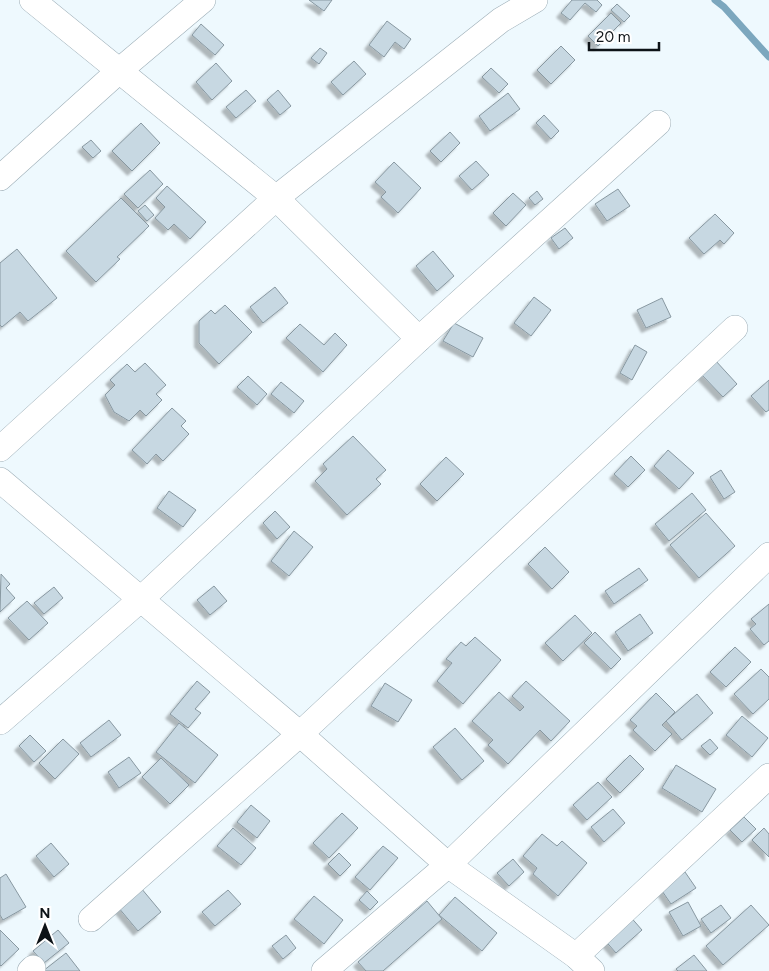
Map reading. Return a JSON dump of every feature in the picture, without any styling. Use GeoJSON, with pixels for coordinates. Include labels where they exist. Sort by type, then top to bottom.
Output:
{"type":"FeatureCollection","features":[{"type":"Feature","properties":{"kind":"street"},"geometry":{"type":"LineString","coordinates":[[32,0],[276,198],[420,339]]}},
{"type":"Feature","properties":{"kind":"street"},"geometry":{"type":"LineString","coordinates":[[0,178],[120,70],[203,0]]}},
{"type":"Feature","properties":{"kind":"street"},"geometry":{"type":"LineString","coordinates":[[0,449],[276,198],[501,20],[535,0]]}},
{"type":"Feature","properties":{"kind":"street"},"geometry":{"type":"LineString","coordinates":[[0,722],[140,600],[420,339],[658,123]]}},
{"type":"Feature","properties":{"kind":"street"},"geometry":{"type":"LineString","coordinates":[[91,920],[300,734],[735,328]]}},
{"type":"Feature","properties":{"kind":"street"},"geometry":{"type":"LineString","coordinates":[[0,480],[300,734],[448,865],[584,964],[769,776]]}},
{"type":"Feature","properties":{"kind":"street"},"geometry":{"type":"LineString","coordinates":[[324,971],[448,865],[769,555]]}},
{"type":"Feature","properties":{"kind":"building"},"geometry":{"type":"Polygon","coordinates":[[[309,0],[332,0],[324,11],[309,0]]]}},
{"type":"Feature","properties":{"kind":"building"},"geometry":{"type":"Polygon","coordinates":[[[572,0],[597,0],[602,5],[596,12],[585,3],[570,20],[561,13],[572,0]]]}},
{"type":"Feature","properties":{"kind":"building"},"geometry":{"type":"Polygon","coordinates":[[[617,4],[630,16],[624,22],[611,10],[617,4]]]}},
{"type":"Feature","properties":{"kind":"building"},"geometry":{"type":"Polygon","coordinates":[[[611,13],[621,23],[598,46],[588,36],[611,13]]]}},
{"type":"Feature","properties":{"kind":"building"},"geometry":{"type":"Polygon","coordinates":[[[387,21],[411,39],[404,49],[395,42],[384,57],[369,45],[387,21]]]}},
{"type":"Feature","properties":{"kind":"building"},"geometry":{"type":"Polygon","coordinates":[[[201,24],[224,45],[215,55],[192,35],[201,24]]]}},
{"type":"Feature","properties":{"kind":"building"},"geometry":{"type":"Polygon","coordinates":[[[561,46],[575,60],[551,84],[537,70],[561,46]]]}},
{"type":"Feature","properties":{"kind":"building"},"geometry":{"type":"Polygon","coordinates":[[[320,48],[327,53],[319,64],[311,58],[320,48]]]}},
{"type":"Feature","properties":{"kind":"building"},"geometry":{"type":"Polygon","coordinates":[[[354,61],[366,74],[343,95],[331,82],[354,61]]]}},
{"type":"Feature","properties":{"kind":"building"},"geometry":{"type":"Polygon","coordinates":[[[216,63],[232,81],[212,100],[196,82],[216,63]]]}},
{"type":"Feature","properties":{"kind":"building"},"geometry":{"type":"Polygon","coordinates":[[[491,68],[508,84],[499,93],[482,77],[491,68]]]}},
{"type":"Feature","properties":{"kind":"building"},"geometry":{"type":"Polygon","coordinates":[[[246,90],[256,101],[236,118],[226,107],[246,90]]]}},
{"type":"Feature","properties":{"kind":"building"},"geometry":{"type":"Polygon","coordinates":[[[278,90],[291,106],[280,115],[267,100],[278,90]]]}},
{"type":"Feature","properties":{"kind":"building"},"geometry":{"type":"Polygon","coordinates":[[[508,93],[520,109],[490,131],[479,116],[508,93]]]}},
{"type":"Feature","properties":{"kind":"building"},"geometry":{"type":"Polygon","coordinates":[[[544,115],[559,131],[551,139],[536,123],[544,115]]]}},
{"type":"Feature","properties":{"kind":"building"},"geometry":{"type":"Polygon","coordinates":[[[141,123],[160,143],[132,171],[112,151],[141,123]]]}},
{"type":"Feature","properties":{"kind":"building"},"geometry":{"type":"Polygon","coordinates":[[[450,132],[460,143],[441,162],[430,151],[450,132]]]}},
{"type":"Feature","properties":{"kind":"building"},"geometry":{"type":"Polygon","coordinates":[[[91,140],[101,151],[93,158],[82,147],[91,140]]]}},
{"type":"Feature","properties":{"kind":"building"},"geometry":{"type":"Polygon","coordinates":[[[476,161],[489,175],[472,190],[459,176],[476,161]]]}},
{"type":"Feature","properties":{"kind":"building"},"geometry":{"type":"Polygon","coordinates":[[[394,162],[421,188],[398,213],[381,197],[386,192],[375,182],[394,162]]]}},
{"type":"Feature","properties":{"kind":"building"},"geometry":{"type":"Polygon","coordinates":[[[150,170],[163,184],[138,208],[124,194],[150,170]]]}},
{"type":"Feature","properties":{"kind":"building"},"geometry":{"type":"Polygon","coordinates":[[[167,186],[206,222],[190,239],[174,224],[168,230],[155,218],[165,207],[156,198],[167,186]]]}},
{"type":"Feature","properties":{"kind":"building"},"geometry":{"type":"Polygon","coordinates":[[[618,189],[630,206],[607,221],[595,204],[618,189]]]}},
{"type":"Feature","properties":{"kind":"building"},"geometry":{"type":"Polygon","coordinates":[[[537,191],[543,199],[535,205],[529,198],[537,191]]]}},
{"type":"Feature","properties":{"kind":"building"},"geometry":{"type":"Polygon","coordinates":[[[513,193],[526,205],[506,226],[493,213],[513,193]]]}},
{"type":"Feature","properties":{"kind":"building"},"geometry":{"type":"Polygon","coordinates":[[[121,198],[149,226],[117,257],[120,259],[96,282],[66,251],[121,198]]]}},
{"type":"Feature","properties":{"kind":"building"},"geometry":{"type":"Polygon","coordinates":[[[145,205],[154,215],[147,221],[138,211],[145,205]]]}},
{"type":"Feature","properties":{"kind":"building"},"geometry":{"type":"Polygon","coordinates":[[[715,214],[734,233],[724,244],[720,240],[704,254],[689,238],[715,214]]]}},
{"type":"Feature","properties":{"kind":"building"},"geometry":{"type":"Polygon","coordinates":[[[565,228],[573,238],[559,249],[551,238],[565,228]]]}},
{"type":"Feature","properties":{"kind":"building"},"geometry":{"type":"Polygon","coordinates":[[[17,249],[57,298],[28,321],[20,312],[2,327],[0,325],[0,263],[17,249]]]}},
{"type":"Feature","properties":{"kind":"building"},"geometry":{"type":"Polygon","coordinates":[[[433,251],[454,276],[437,291],[416,266],[433,251]]]}},
{"type":"Feature","properties":{"kind":"building"},"geometry":{"type":"Polygon","coordinates":[[[275,287],[288,303],[263,323],[250,307],[275,287]]]}},
{"type":"Feature","properties":{"kind":"building"},"geometry":{"type":"Polygon","coordinates":[[[534,297],[551,310],[531,336],[514,323],[534,297]]]}},
{"type":"Feature","properties":{"kind":"building"},"geometry":{"type":"Polygon","coordinates":[[[662,298],[671,317],[646,328],[637,310],[662,298]]]}},
{"type":"Feature","properties":{"kind":"building"},"geometry":{"type":"Polygon","coordinates":[[[225,305],[252,332],[219,364],[199,343],[199,321],[211,310],[215,314],[225,305]]]}},
{"type":"Feature","properties":{"kind":"building"},"geometry":{"type":"Polygon","coordinates":[[[454,323],[483,338],[473,357],[443,341],[454,323]]]}},
{"type":"Feature","properties":{"kind":"building"},"geometry":{"type":"Polygon","coordinates":[[[300,324],[324,345],[335,333],[347,345],[323,372],[286,338],[300,324]]]}},
{"type":"Feature","properties":{"kind":"building"},"geometry":{"type":"Polygon","coordinates":[[[635,345],[647,352],[632,380],[620,373],[635,345]]]}},
{"type":"Feature","properties":{"kind":"building"},"geometry":{"type":"Polygon","coordinates":[[[715,360],[737,384],[723,397],[700,373],[715,360]]]}},
{"type":"Feature","properties":{"kind":"building"},"geometry":{"type":"Polygon","coordinates":[[[145,363],[166,385],[156,394],[162,400],[146,416],[140,410],[129,421],[114,412],[105,395],[115,385],[110,380],[127,364],[135,372],[145,363]]]}},
{"type":"Feature","properties":{"kind":"building"},"geometry":{"type":"Polygon","coordinates":[[[248,376],[267,394],[257,405],[237,387],[248,376]]]}},
{"type":"Feature","properties":{"kind":"building"},"geometry":{"type":"Polygon","coordinates":[[[769,380],[769,410],[766,412],[751,396],[769,380]]]}},
{"type":"Feature","properties":{"kind":"building"},"geometry":{"type":"Polygon","coordinates":[[[281,382],[304,401],[294,413],[271,394],[281,382]]]}},
{"type":"Feature","properties":{"kind":"building"},"geometry":{"type":"Polygon","coordinates":[[[172,408],[186,421],[181,426],[189,434],[163,461],[156,454],[147,464],[132,450],[172,408]]]}},
{"type":"Feature","properties":{"kind":"building"},"geometry":{"type":"Polygon","coordinates":[[[353,436],[386,470],[376,479],[381,484],[347,515],[315,481],[327,469],[323,464],[353,436]]]}},
{"type":"Feature","properties":{"kind":"building"},"geometry":{"type":"Polygon","coordinates":[[[668,450],[694,473],[679,489],[654,466],[668,450]]]}},
{"type":"Feature","properties":{"kind":"building"},"geometry":{"type":"Polygon","coordinates":[[[631,456],[645,470],[628,487],[614,474],[631,456]]]}},
{"type":"Feature","properties":{"kind":"building"},"geometry":{"type":"Polygon","coordinates":[[[446,457],[464,474],[437,501],[420,484],[446,457]]]}},
{"type":"Feature","properties":{"kind":"building"},"geometry":{"type":"Polygon","coordinates":[[[721,470],[735,492],[724,499],[710,477],[721,470]]]}},
{"type":"Feature","properties":{"kind":"building"},"geometry":{"type":"Polygon","coordinates":[[[169,491],[196,510],[183,527],[157,508],[169,491]]]}},
{"type":"Feature","properties":{"kind":"building"},"geometry":{"type":"Polygon","coordinates":[[[692,493],[706,510],[669,541],[655,524],[692,493]]]}},
{"type":"Feature","properties":{"kind":"building"},"geometry":{"type":"Polygon","coordinates":[[[275,511],[290,527],[277,539],[263,523],[275,511]]]}},
{"type":"Feature","properties":{"kind":"building"},"geometry":{"type":"Polygon","coordinates":[[[706,513],[735,546],[699,578],[670,545],[706,513]]]}},
{"type":"Feature","properties":{"kind":"building"},"geometry":{"type":"Polygon","coordinates":[[[294,531],[313,547],[289,576],[271,561],[294,531]]]}},
{"type":"Feature","properties":{"kind":"building"},"geometry":{"type":"Polygon","coordinates":[[[545,547],[569,572],[552,589],[528,564],[545,547]]]}},
{"type":"Feature","properties":{"kind":"building"},"geometry":{"type":"Polygon","coordinates":[[[639,568],[648,580],[614,604],[605,591],[639,568]]]}},
{"type":"Feature","properties":{"kind":"building"},"geometry":{"type":"Polygon","coordinates":[[[1,574],[10,584],[6,588],[15,598],[0,612],[1,574]]]}},
{"type":"Feature","properties":{"kind":"building"},"geometry":{"type":"Polygon","coordinates":[[[214,586],[227,601],[210,615],[197,600],[214,586]]]}},
{"type":"Feature","properties":{"kind":"building"},"geometry":{"type":"Polygon","coordinates":[[[54,587],[63,598],[44,614],[34,603],[54,587]]]}},
{"type":"Feature","properties":{"kind":"building"},"geometry":{"type":"Polygon","coordinates":[[[27,601],[48,623],[29,640],[8,618],[27,601]]]}},
{"type":"Feature","properties":{"kind":"building"},"geometry":{"type":"Polygon","coordinates":[[[769,604],[769,641],[764,645],[750,629],[756,624],[751,619],[769,604]]]}},
{"type":"Feature","properties":{"kind":"building"},"geometry":{"type":"Polygon","coordinates":[[[640,614],[653,633],[628,651],[615,632],[640,614]]]}},
{"type":"Feature","properties":{"kind":"building"},"geometry":{"type":"Polygon","coordinates":[[[575,615],[592,633],[563,661],[545,643],[575,615]]]}},
{"type":"Feature","properties":{"kind":"building"},"geometry":{"type":"Polygon","coordinates":[[[595,632],[621,659],[611,669],[584,643],[595,632]]]}},
{"type":"Feature","properties":{"kind":"building"},"geometry":{"type":"Polygon","coordinates":[[[475,637],[501,660],[463,704],[437,681],[452,663],[446,659],[461,642],[466,646],[475,637]]]}},
{"type":"Feature","properties":{"kind":"building"},"geometry":{"type":"Polygon","coordinates":[[[735,647],[751,662],[726,687],[710,672],[735,647]]]}},
{"type":"Feature","properties":{"kind":"building"},"geometry":{"type":"Polygon","coordinates":[[[761,669],[769,677],[769,699],[753,714],[734,694],[761,669]]]}},
{"type":"Feature","properties":{"kind":"building"},"geometry":{"type":"Polygon","coordinates":[[[197,681],[210,692],[195,709],[201,713],[188,728],[170,714],[197,681]]]}},
{"type":"Feature","properties":{"kind":"building"},"geometry":{"type":"Polygon","coordinates":[[[526,681],[570,721],[551,741],[540,730],[508,764],[488,745],[493,740],[472,721],[499,692],[520,711],[524,707],[512,696],[526,681]]]}},
{"type":"Feature","properties":{"kind":"building"},"geometry":{"type":"Polygon","coordinates":[[[385,683],[412,700],[398,722],[371,706],[385,683]]]}},
{"type":"Feature","properties":{"kind":"building"},"geometry":{"type":"Polygon","coordinates":[[[656,693],[675,712],[662,725],[672,734],[655,751],[633,730],[637,726],[630,720],[656,693]]]}},
{"type":"Feature","properties":{"kind":"building"},"geometry":{"type":"Polygon","coordinates":[[[697,694],[713,713],[682,740],[666,721],[697,694]]]}},
{"type":"Feature","properties":{"kind":"building"},"geometry":{"type":"Polygon","coordinates":[[[742,716],[768,738],[752,757],[726,735],[742,716]]]}},
{"type":"Feature","properties":{"kind":"building"},"geometry":{"type":"Polygon","coordinates":[[[109,720],[121,735],[91,757],[80,743],[109,720]]]}},
{"type":"Feature","properties":{"kind":"building"},"geometry":{"type":"Polygon","coordinates":[[[179,723],[218,755],[195,783],[156,752],[179,723]]]}},
{"type":"Feature","properties":{"kind":"building"},"geometry":{"type":"Polygon","coordinates":[[[455,728],[484,761],[462,780],[433,747],[455,728]]]}},
{"type":"Feature","properties":{"kind":"building"},"geometry":{"type":"Polygon","coordinates":[[[30,735],[46,751],[34,762],[19,746],[30,735]]]}},
{"type":"Feature","properties":{"kind":"building"},"geometry":{"type":"Polygon","coordinates":[[[63,739],[79,754],[55,779],[39,763],[63,739]]]}},
{"type":"Feature","properties":{"kind":"building"},"geometry":{"type":"Polygon","coordinates":[[[710,739],[718,748],[710,755],[701,746],[710,739]]]}},
{"type":"Feature","properties":{"kind":"building"},"geometry":{"type":"Polygon","coordinates":[[[630,755],[644,769],[620,793],[606,779],[630,755]]]}},
{"type":"Feature","properties":{"kind":"building"},"geometry":{"type":"Polygon","coordinates":[[[129,757],[141,773],[119,788],[108,772],[129,757]]]}},
{"type":"Feature","properties":{"kind":"building"},"geometry":{"type":"Polygon","coordinates":[[[161,758],[189,785],[170,804],[142,777],[161,758]]]}},
{"type":"Feature","properties":{"kind":"building"},"geometry":{"type":"Polygon","coordinates":[[[676,765],[716,789],[702,812],[662,788],[676,765]]]}},
{"type":"Feature","properties":{"kind":"building"},"geometry":{"type":"Polygon","coordinates":[[[598,782],[612,797],[587,820],[573,805],[598,782]]]}},
{"type":"Feature","properties":{"kind":"building"},"geometry":{"type":"Polygon","coordinates":[[[251,805],[270,821],[257,838],[237,822],[251,805]]]}},
{"type":"Feature","properties":{"kind":"building"},"geometry":{"type":"Polygon","coordinates":[[[613,809],[625,823],[604,842],[591,827],[613,809]]]}},
{"type":"Feature","properties":{"kind":"building"},"geometry":{"type":"Polygon","coordinates":[[[342,813],[358,828],[329,858],[313,843],[342,813]]]}},
{"type":"Feature","properties":{"kind":"building"},"geometry":{"type":"Polygon","coordinates":[[[744,817],[756,829],[742,842],[730,830],[744,817]]]}},
{"type":"Feature","properties":{"kind":"building"},"geometry":{"type":"Polygon","coordinates":[[[233,828],[256,848],[241,865],[217,846],[233,828]]]}},
{"type":"Feature","properties":{"kind":"building"},"geometry":{"type":"Polygon","coordinates":[[[764,828],[769,834],[769,857],[752,840],[764,828]]]}},
{"type":"Feature","properties":{"kind":"building"},"geometry":{"type":"Polygon","coordinates":[[[542,834],[557,846],[562,841],[587,863],[558,896],[533,874],[537,868],[523,856],[542,834]]]}},
{"type":"Feature","properties":{"kind":"building"},"geometry":{"type":"Polygon","coordinates":[[[51,843],[69,864],[54,877],[36,856],[51,843]]]}},
{"type":"Feature","properties":{"kind":"building"},"geometry":{"type":"Polygon","coordinates":[[[383,846],[398,858],[370,890],[355,877],[383,846]]]}},
{"type":"Feature","properties":{"kind":"building"},"geometry":{"type":"Polygon","coordinates":[[[339,853],[351,865],[340,876],[328,864],[339,853]]]}},
{"type":"Feature","properties":{"kind":"building"},"geometry":{"type":"Polygon","coordinates":[[[513,859],[524,872],[509,886],[497,873],[513,859]]]}},
{"type":"Feature","properties":{"kind":"building"},"geometry":{"type":"Polygon","coordinates":[[[685,872],[696,888],[671,904],[660,888],[685,872]]]}},
{"type":"Feature","properties":{"kind":"building"},"geometry":{"type":"Polygon","coordinates":[[[6,874],[26,907],[3,920],[0,915],[0,878],[6,874]]]}},
{"type":"Feature","properties":{"kind":"building"},"geometry":{"type":"Polygon","coordinates":[[[141,888],[161,912],[138,931],[118,907],[141,888]]]}},
{"type":"Feature","properties":{"kind":"building"},"geometry":{"type":"Polygon","coordinates":[[[228,890],[241,904],[215,926],[202,912],[228,890]]]}},
{"type":"Feature","properties":{"kind":"building"},"geometry":{"type":"Polygon","coordinates":[[[367,891],[378,902],[370,910],[359,900],[367,891]]]}},
{"type":"Feature","properties":{"kind":"building"},"geometry":{"type":"Polygon","coordinates":[[[314,896],[343,920],[324,944],[294,919],[314,896]]]}},
{"type":"Feature","properties":{"kind":"building"},"geometry":{"type":"Polygon","coordinates":[[[455,897],[497,933],[482,951],[439,915],[455,897]]]}},
{"type":"Feature","properties":{"kind":"building"},"geometry":{"type":"Polygon","coordinates":[[[427,901],[442,919],[383,971],[366,971],[358,962],[427,901]]]}},
{"type":"Feature","properties":{"kind":"building"},"geometry":{"type":"Polygon","coordinates":[[[688,902],[701,926],[683,936],[669,912],[688,902]]]}},
{"type":"Feature","properties":{"kind":"building"},"geometry":{"type":"Polygon","coordinates":[[[721,905],[731,918],[711,933],[701,919],[721,905]]]}},
{"type":"Feature","properties":{"kind":"building"},"geometry":{"type":"Polygon","coordinates":[[[751,905],[769,925],[723,965],[706,946],[751,905]]]}},
{"type":"Feature","properties":{"kind":"building"},"geometry":{"type":"Polygon","coordinates":[[[628,914],[642,930],[616,953],[602,937],[628,914]]]}},
{"type":"Feature","properties":{"kind":"building"},"geometry":{"type":"Polygon","coordinates":[[[0,930],[19,949],[1,966],[0,965],[0,930]]]}},
{"type":"Feature","properties":{"kind":"building"},"geometry":{"type":"Polygon","coordinates":[[[58,930],[69,943],[44,963],[33,951],[58,930]]]}},
{"type":"Feature","properties":{"kind":"building"},"geometry":{"type":"Polygon","coordinates":[[[286,935],[296,948],[283,959],[272,946],[286,935]]]}},
{"type":"Feature","properties":{"kind":"building"},"geometry":{"type":"Polygon","coordinates":[[[66,953],[80,971],[43,971],[66,953]]]}},
{"type":"Feature","properties":{"kind":"building"},"geometry":{"type":"Polygon","coordinates":[[[694,955],[707,971],[678,971],[676,969],[694,955]]]}},
{"type":"Feature","properties":{"kind":"waterway"},"geometry":{"type":"LineString","coordinates":[[715,0],[724,7],[769,57]]}}]}
